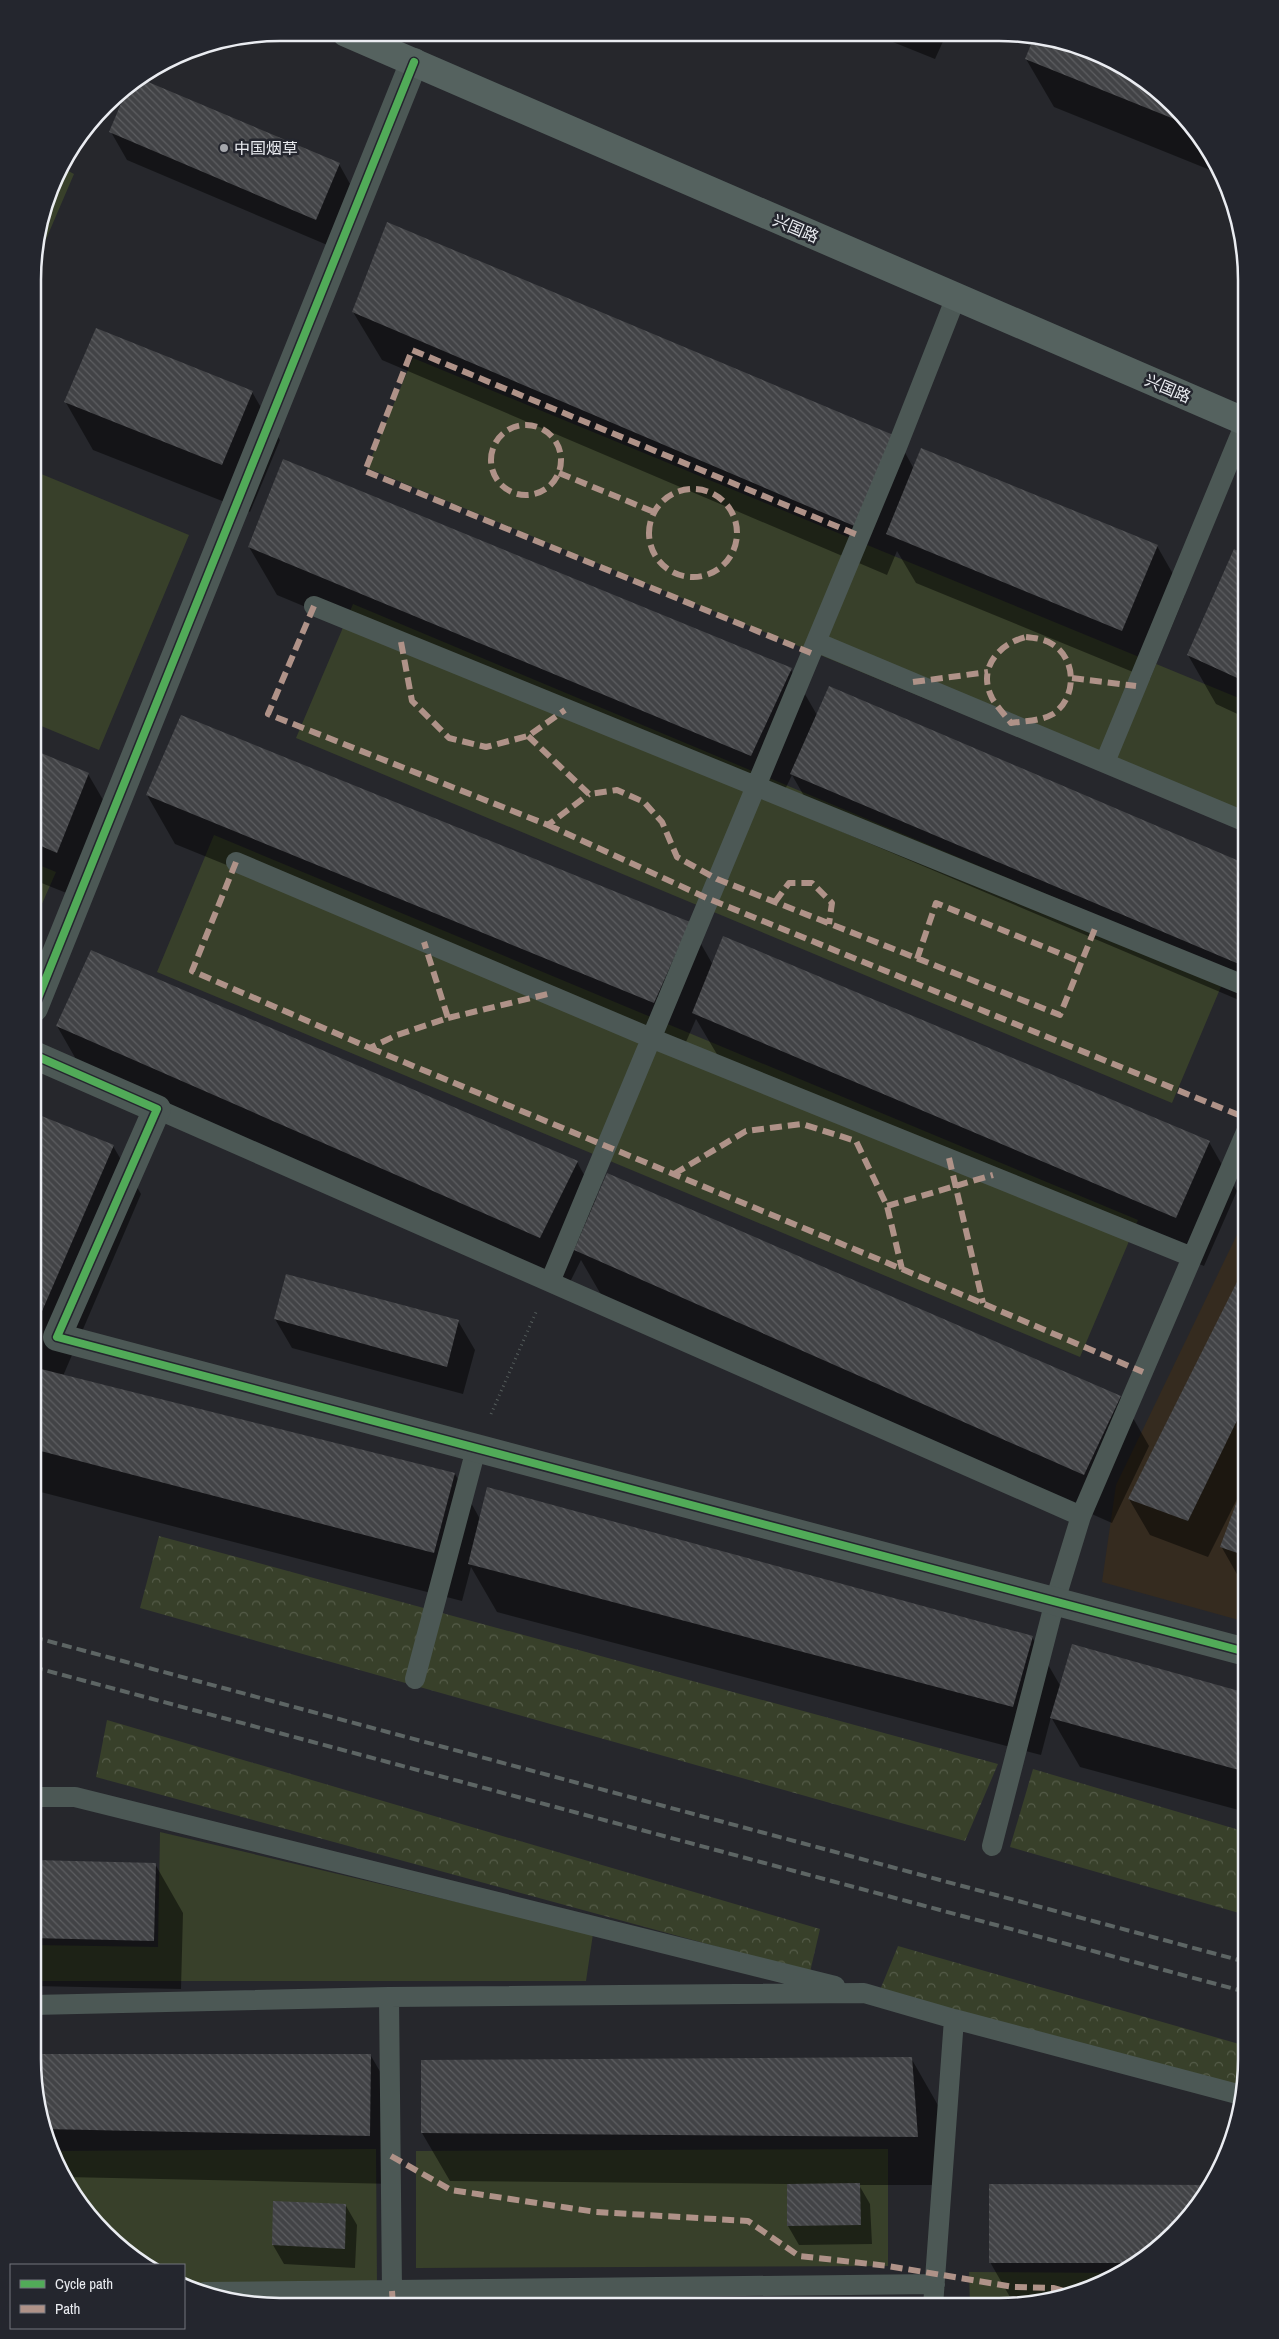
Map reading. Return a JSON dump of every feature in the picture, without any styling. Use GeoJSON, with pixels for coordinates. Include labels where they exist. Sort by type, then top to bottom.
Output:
{"type":"FeatureCollection","features":[{"type":"Feature","properties":{"kind":"main road","name":"兴国路"},"geometry":{"type":"LineString","coordinates":[[383,41],[414,62],[1238,419]]}},
{"type":"Feature","properties":{"kind":"street"},"geometry":{"type":"LineString","coordinates":[[41,991],[414,62]]}},
{"type":"Feature","properties":{"kind":"street"},"geometry":{"type":"LineString","coordinates":[[41,1059],[156,1109],[56,1337],[1238,1650]]}},
{"type":"Feature","properties":{"kind":"lane"},"geometry":{"type":"LineString","coordinates":[[550,1282],[897,447],[956,297]]}},
{"type":"Feature","properties":{"kind":"lane"},"geometry":{"type":"LineString","coordinates":[[1104,762],[1238,441]]}},
{"type":"Feature","properties":{"kind":"lane"},"geometry":{"type":"LineString","coordinates":[[314,606],[755,788],[1238,983]]}},
{"type":"Feature","properties":{"kind":"lane"},"geometry":{"type":"LineString","coordinates":[[816,642],[1238,819]]}},
{"type":"Feature","properties":{"kind":"lane"},"geometry":{"type":"LineString","coordinates":[[236,862],[651,1038],[1192,1257]]}},
{"type":"Feature","properties":{"kind":"lane"},"geometry":{"type":"LineString","coordinates":[[156,1109],[1081,1516]]}},
{"type":"Feature","properties":{"kind":"lane"},"geometry":{"type":"LineString","coordinates":[[992,1846],[1055,1601],[1081,1516],[1238,1151]]}},
{"type":"Feature","properties":{"kind":"lane"},"geometry":{"type":"LineString","coordinates":[[415,1679],[476,1449]]}},
{"type":"Feature","properties":{"kind":"lane"},"geometry":{"type":"LineString","coordinates":[[41,1797],[75,1797],[864,1993],[954,2019],[1235,2093]]}},
{"type":"Feature","properties":{"kind":"lane"},"geometry":{"type":"LineString","coordinates":[[41,2005],[389,1997],[864,1993]]}},
{"type":"Feature","properties":{"kind":"lane"},"geometry":{"type":"LineString","coordinates":[[389,1997],[392,2291]]}},
{"type":"Feature","properties":{"kind":"lane"},"geometry":{"type":"LineString","coordinates":[[934,2298],[954,2019]]}},
{"type":"Feature","properties":{"kind":"lane"},"geometry":{"type":"LineString","coordinates":[[228,2292],[935,2284]]}},
{"type":"Feature","properties":{"kind":"path"},"geometry":{"type":"LineString","coordinates":[[476,1449],[550,1282]]}},
{"type":"Feature","properties":{"kind":"shaded area"},"geometry":{"type":"Polygon","coordinates":[[[1238,1233],[1238,1620],[1102,1582],[1116,1485],[1238,1233]]]}},
{"type":"Feature","properties":{"kind":"green space"},"geometry":{"type":"Polygon","coordinates":[[[68,171],[74,174],[44,244],[49,219],[59,189],[68,171]]]}},
{"type":"Feature","properties":{"kind":"green space"},"geometry":{"type":"Polygon","coordinates":[[[413,358],[1238,698],[1238,828],[367,468],[413,358]]]}},
{"type":"Feature","properties":{"kind":"green space"},"geometry":{"type":"Polygon","coordinates":[[[41,474],[189,535],[99,750],[41,726],[41,474]]]}},
{"type":"Feature","properties":{"kind":"green space"},"geometry":{"type":"Polygon","coordinates":[[[353,604],[1228,970],[1172,1103],[296,738],[353,604]]]}},
{"type":"Feature","properties":{"kind":"green space"},"geometry":{"type":"Polygon","coordinates":[[[214,835],[1138,1220],[1080,1357],[157,972],[214,835]]]}},
{"type":"Feature","properties":{"kind":"green space"},"geometry":{"type":"Polygon","coordinates":[[[41,866],[56,872],[41,906],[41,866]]]}},
{"type":"Feature","properties":{"kind":"green space"},"geometry":{"type":"Polygon","coordinates":[[[159,1536],[998,1764],[965,1841],[140,1608],[159,1536]]]}},
{"type":"Feature","properties":{"kind":"green space"},"geometry":{"type":"Polygon","coordinates":[[[107,1720],[820,1929],[810,1972],[96,1777],[107,1720]]]}},
{"type":"Feature","properties":{"kind":"green space"},"geometry":{"type":"Polygon","coordinates":[[[1033,1769],[1238,1830],[1238,1913],[1010,1847],[1033,1769]]]}},
{"type":"Feature","properties":{"kind":"green space"},"geometry":{"type":"Polygon","coordinates":[[[160,1832],[593,1934],[586,1981],[41,1981],[41,1945],[158,1947],[160,1832]]]}},
{"type":"Feature","properties":{"kind":"green space"},"geometry":{"type":"Polygon","coordinates":[[[898,1946],[1238,2044],[1235,2095],[880,1990],[898,1946]]]}},
{"type":"Feature","properties":{"kind":"green space"},"geometry":{"type":"Polygon","coordinates":[[[376,2149],[377,2286],[210,2287],[189,2280],[185,2278],[185,2264],[158,2264],[111,2228],[73,2178],[59,2151],[376,2149]]]}},
{"type":"Feature","properties":{"kind":"green space"},"geometry":{"type":"Polygon","coordinates":[[[888,2149],[888,2266],[416,2268],[416,2151],[888,2149]]]}},
{"type":"Feature","properties":{"kind":"green space"},"geometry":{"type":"Polygon","coordinates":[[[969,2272],[1104,2273],[1060,2290],[1030,2296],[970,2298],[969,2272]]]}},
{"type":"Feature","properties":{"kind":"building"},"geometry":{"type":"Polygon","coordinates":[[[1031,43],[1060,49],[1090,59],[1118,73],[1144,91],[1175,119],[1025,59],[1031,43]]]}},
{"type":"Feature","properties":{"kind":"building","name":"中国烟草"},"geometry":{"type":"Polygon","coordinates":[[[148,82],[340,163],[316,220],[109,132],[122,102],[148,82]]]}},
{"type":"Feature","properties":{"kind":"building"},"geometry":{"type":"Polygon","coordinates":[[[387,222],[898,437],[859,528],[352,312],[387,222]]]}},
{"type":"Feature","properties":{"kind":"building"},"geometry":{"type":"Polygon","coordinates":[[[96,328],[253,391],[222,465],[64,402],[96,328]]]}},
{"type":"Feature","properties":{"kind":"building"},"geometry":{"type":"Polygon","coordinates":[[[921,448],[1158,545],[1122,631],[886,534],[921,448]]]}},
{"type":"Feature","properties":{"kind":"building"},"geometry":{"type":"Polygon","coordinates":[[[283,459],[792,668],[751,756],[248,547],[283,459]]]}},
{"type":"Feature","properties":{"kind":"building"},"geometry":{"type":"Polygon","coordinates":[[[1234,549],[1238,551],[1238,678],[1187,655],[1234,549]]]}},
{"type":"Feature","properties":{"kind":"building"},"geometry":{"type":"Polygon","coordinates":[[[829,686],[1238,861],[1238,964],[790,774],[829,686]]]}},
{"type":"Feature","properties":{"kind":"building"},"geometry":{"type":"Polygon","coordinates":[[[181,715],[690,922],[654,1003],[146,795],[181,715]]]}},
{"type":"Feature","properties":{"kind":"building"},"geometry":{"type":"Polygon","coordinates":[[[41,753],[89,773],[57,853],[41,846],[41,753]]]}},
{"type":"Feature","properties":{"kind":"building"},"geometry":{"type":"Polygon","coordinates":[[[723,936],[1210,1141],[1176,1218],[692,1013],[723,936]]]}},
{"type":"Feature","properties":{"kind":"building"},"geometry":{"type":"Polygon","coordinates":[[[91,950],[578,1161],[540,1238],[56,1026],[91,950]]]}},
{"type":"Feature","properties":{"kind":"building"},"geometry":{"type":"Polygon","coordinates":[[[41,1116],[114,1145],[41,1314],[41,1116]]]}},
{"type":"Feature","properties":{"kind":"building"},"geometry":{"type":"Polygon","coordinates":[[[607,1173],[1121,1396],[1084,1475],[574,1250],[607,1173]]]}},
{"type":"Feature","properties":{"kind":"building"},"geometry":{"type":"Polygon","coordinates":[[[286,1274],[459,1320],[447,1367],[274,1319],[286,1274]]]}},
{"type":"Feature","properties":{"kind":"building"},"geometry":{"type":"Polygon","coordinates":[[[1238,1280],[1238,1418],[1188,1521],[1128,1499],[1238,1280]]]}},
{"type":"Feature","properties":{"kind":"building"},"geometry":{"type":"Polygon","coordinates":[[[41,1369],[455,1473],[434,1553],[41,1451],[41,1369]]]}},
{"type":"Feature","properties":{"kind":"building"},"geometry":{"type":"Polygon","coordinates":[[[487,1487],[1033,1636],[1013,1707],[468,1564],[487,1487]]]}},
{"type":"Feature","properties":{"kind":"building"},"geometry":{"type":"Polygon","coordinates":[[[1238,1499],[1238,1553],[1220,1547],[1238,1499]]]}},
{"type":"Feature","properties":{"kind":"building"},"geometry":{"type":"Polygon","coordinates":[[[1072,1644],[1238,1691],[1238,1770],[1050,1718],[1072,1644]]]}},
{"type":"Feature","properties":{"kind":"building"},"geometry":{"type":"Polygon","coordinates":[[[41,1860],[156,1863],[154,1941],[41,1938],[41,1860]]]}},
{"type":"Feature","properties":{"kind":"building"},"geometry":{"type":"Polygon","coordinates":[[[41,2054],[371,2054],[370,2136],[52,2129],[43,2090],[41,2054]]]}},
{"type":"Feature","properties":{"kind":"building"},"geometry":{"type":"Polygon","coordinates":[[[912,2057],[918,2137],[421,2133],[421,2060],[912,2057]]]}},
{"type":"Feature","properties":{"kind":"building"},"geometry":{"type":"Polygon","coordinates":[[[860,2183],[861,2225],[787,2226],[787,2184],[860,2183]]]}},
{"type":"Feature","properties":{"kind":"building"},"geometry":{"type":"Polygon","coordinates":[[[989,2184],[1201,2185],[1168,2228],[1122,2263],[989,2263],[989,2184]]]}},
{"type":"Feature","properties":{"kind":"building"},"geometry":{"type":"Polygon","coordinates":[[[273,2201],[346,2204],[345,2249],[272,2245],[273,2201]]]}},
{"type":"Feature","properties":{"kind":"railway"},"geometry":{"type":"LineString","coordinates":[[41,1639],[1238,1960]]}},
{"type":"Feature","properties":{"kind":"railway"},"geometry":{"type":"LineString","coordinates":[[41,1669],[1238,1990]]}},
{"type":"Feature","properties":{"kind":"marked path"},"geometry":{"type":"LineString","coordinates":[[811,653],[365,471],[412,350],[860,536]]}},
{"type":"Feature","properties":{"kind":"marked path"},"geometry":{"type":"LineString","coordinates":[[526,425],[539,428],[551,435],[558,447],[561,460],[558,473],[551,485],[539,492],[526,495],[513,492],[501,485],[494,473],[491,460],[494,447],[501,435],[513,428],[526,425]]}},
{"type":"Feature","properties":{"kind":"marked path"},"geometry":{"type":"LineString","coordinates":[[559,473],[654,512]]}},
{"type":"Feature","properties":{"kind":"marked path"},"geometry":{"type":"LineString","coordinates":[[693,489],[710,492],[724,502],[734,516],[737,533],[734,550],[724,564],[710,574],[693,577],[676,574],[662,564],[652,550],[649,533],[652,516],[662,502],[676,492],[693,489]]}},
{"type":"Feature","properties":{"kind":"marked path"},"geometry":{"type":"LineString","coordinates":[[314,606],[268,714],[548,825],[589,794]]}},
{"type":"Feature","properties":{"kind":"marked path"},"geometry":{"type":"LineString","coordinates":[[1026,637],[1046,641],[1060,651],[1070,669],[1070,689],[1061,707],[1053,714],[1038,719],[1011,723],[992,698],[987,677],[993,659],[999,652],[1007,645],[1026,637]]}},
{"type":"Feature","properties":{"kind":"marked path"},"geometry":{"type":"LineString","coordinates":[[401,642],[412,701],[449,738],[486,747],[528,736],[565,710]]}},
{"type":"Feature","properties":{"kind":"marked path"},"geometry":{"type":"LineString","coordinates":[[913,682],[988,672]]}},
{"type":"Feature","properties":{"kind":"marked path"},"geometry":{"type":"LineString","coordinates":[[1072,678],[1136,686]]}},
{"type":"Feature","properties":{"kind":"marked path"},"geometry":{"type":"LineString","coordinates":[[528,736],[589,794],[617,790],[644,802],[662,822],[677,857],[717,879],[1060,1015],[1096,926]]}},
{"type":"Feature","properties":{"kind":"marked path"},"geometry":{"type":"LineString","coordinates":[[548,825],[709,899],[1238,1115]]}},
{"type":"Feature","properties":{"kind":"marked path"},"geometry":{"type":"LineString","coordinates":[[236,862],[192,971],[370,1048],[397,1035],[448,1018],[424,942]]}},
{"type":"Feature","properties":{"kind":"marked path"},"geometry":{"type":"LineString","coordinates":[[775,902],[789,883],[812,883],[832,903],[829,924]]}},
{"type":"Feature","properties":{"kind":"marked path"},"geometry":{"type":"LineString","coordinates":[[917,959],[936,903],[1081,962]]}},
{"type":"Feature","properties":{"kind":"marked path"},"geometry":{"type":"LineString","coordinates":[[448,1018],[548,994]]}},
{"type":"Feature","properties":{"kind":"marked path"},"geometry":{"type":"LineString","coordinates":[[370,1048],[902,1269],[1143,1372]]}},
{"type":"Feature","properties":{"kind":"marked path"},"geometry":{"type":"LineString","coordinates":[[674,1174],[746,1131],[802,1124],[856,1141],[887,1206],[902,1269]]}},
{"type":"Feature","properties":{"kind":"marked path"},"geometry":{"type":"LineString","coordinates":[[949,1158],[983,1303]]}},
{"type":"Feature","properties":{"kind":"marked path"},"geometry":{"type":"LineString","coordinates":[[887,1206],[993,1175]]}},
{"type":"Feature","properties":{"kind":"marked path"},"geometry":{"type":"LineString","coordinates":[[391,2156],[451,2190],[596,2212],[748,2221],[799,2256],[888,2266],[1014,2287],[1060,2290]]}},
{"type":"Feature","properties":{"kind":"marked path"},"geometry":{"type":"LineString","coordinates":[[392,2291],[392,2298]]}},
{"type":"Feature","properties":{"kind":"cycle path"},"geometry":{"type":"LineString","coordinates":[[41,991],[414,62]]}},
{"type":"Feature","properties":{"kind":"cycle path"},"geometry":{"type":"LineString","coordinates":[[41,1058],[157,1109],[57,1337],[1238,1650]]}},
{"type":"Feature","properties":{"kind":"place","name":"中国烟草"},"geometry":{"type":"Point","coordinates":[224,148]}}]}
